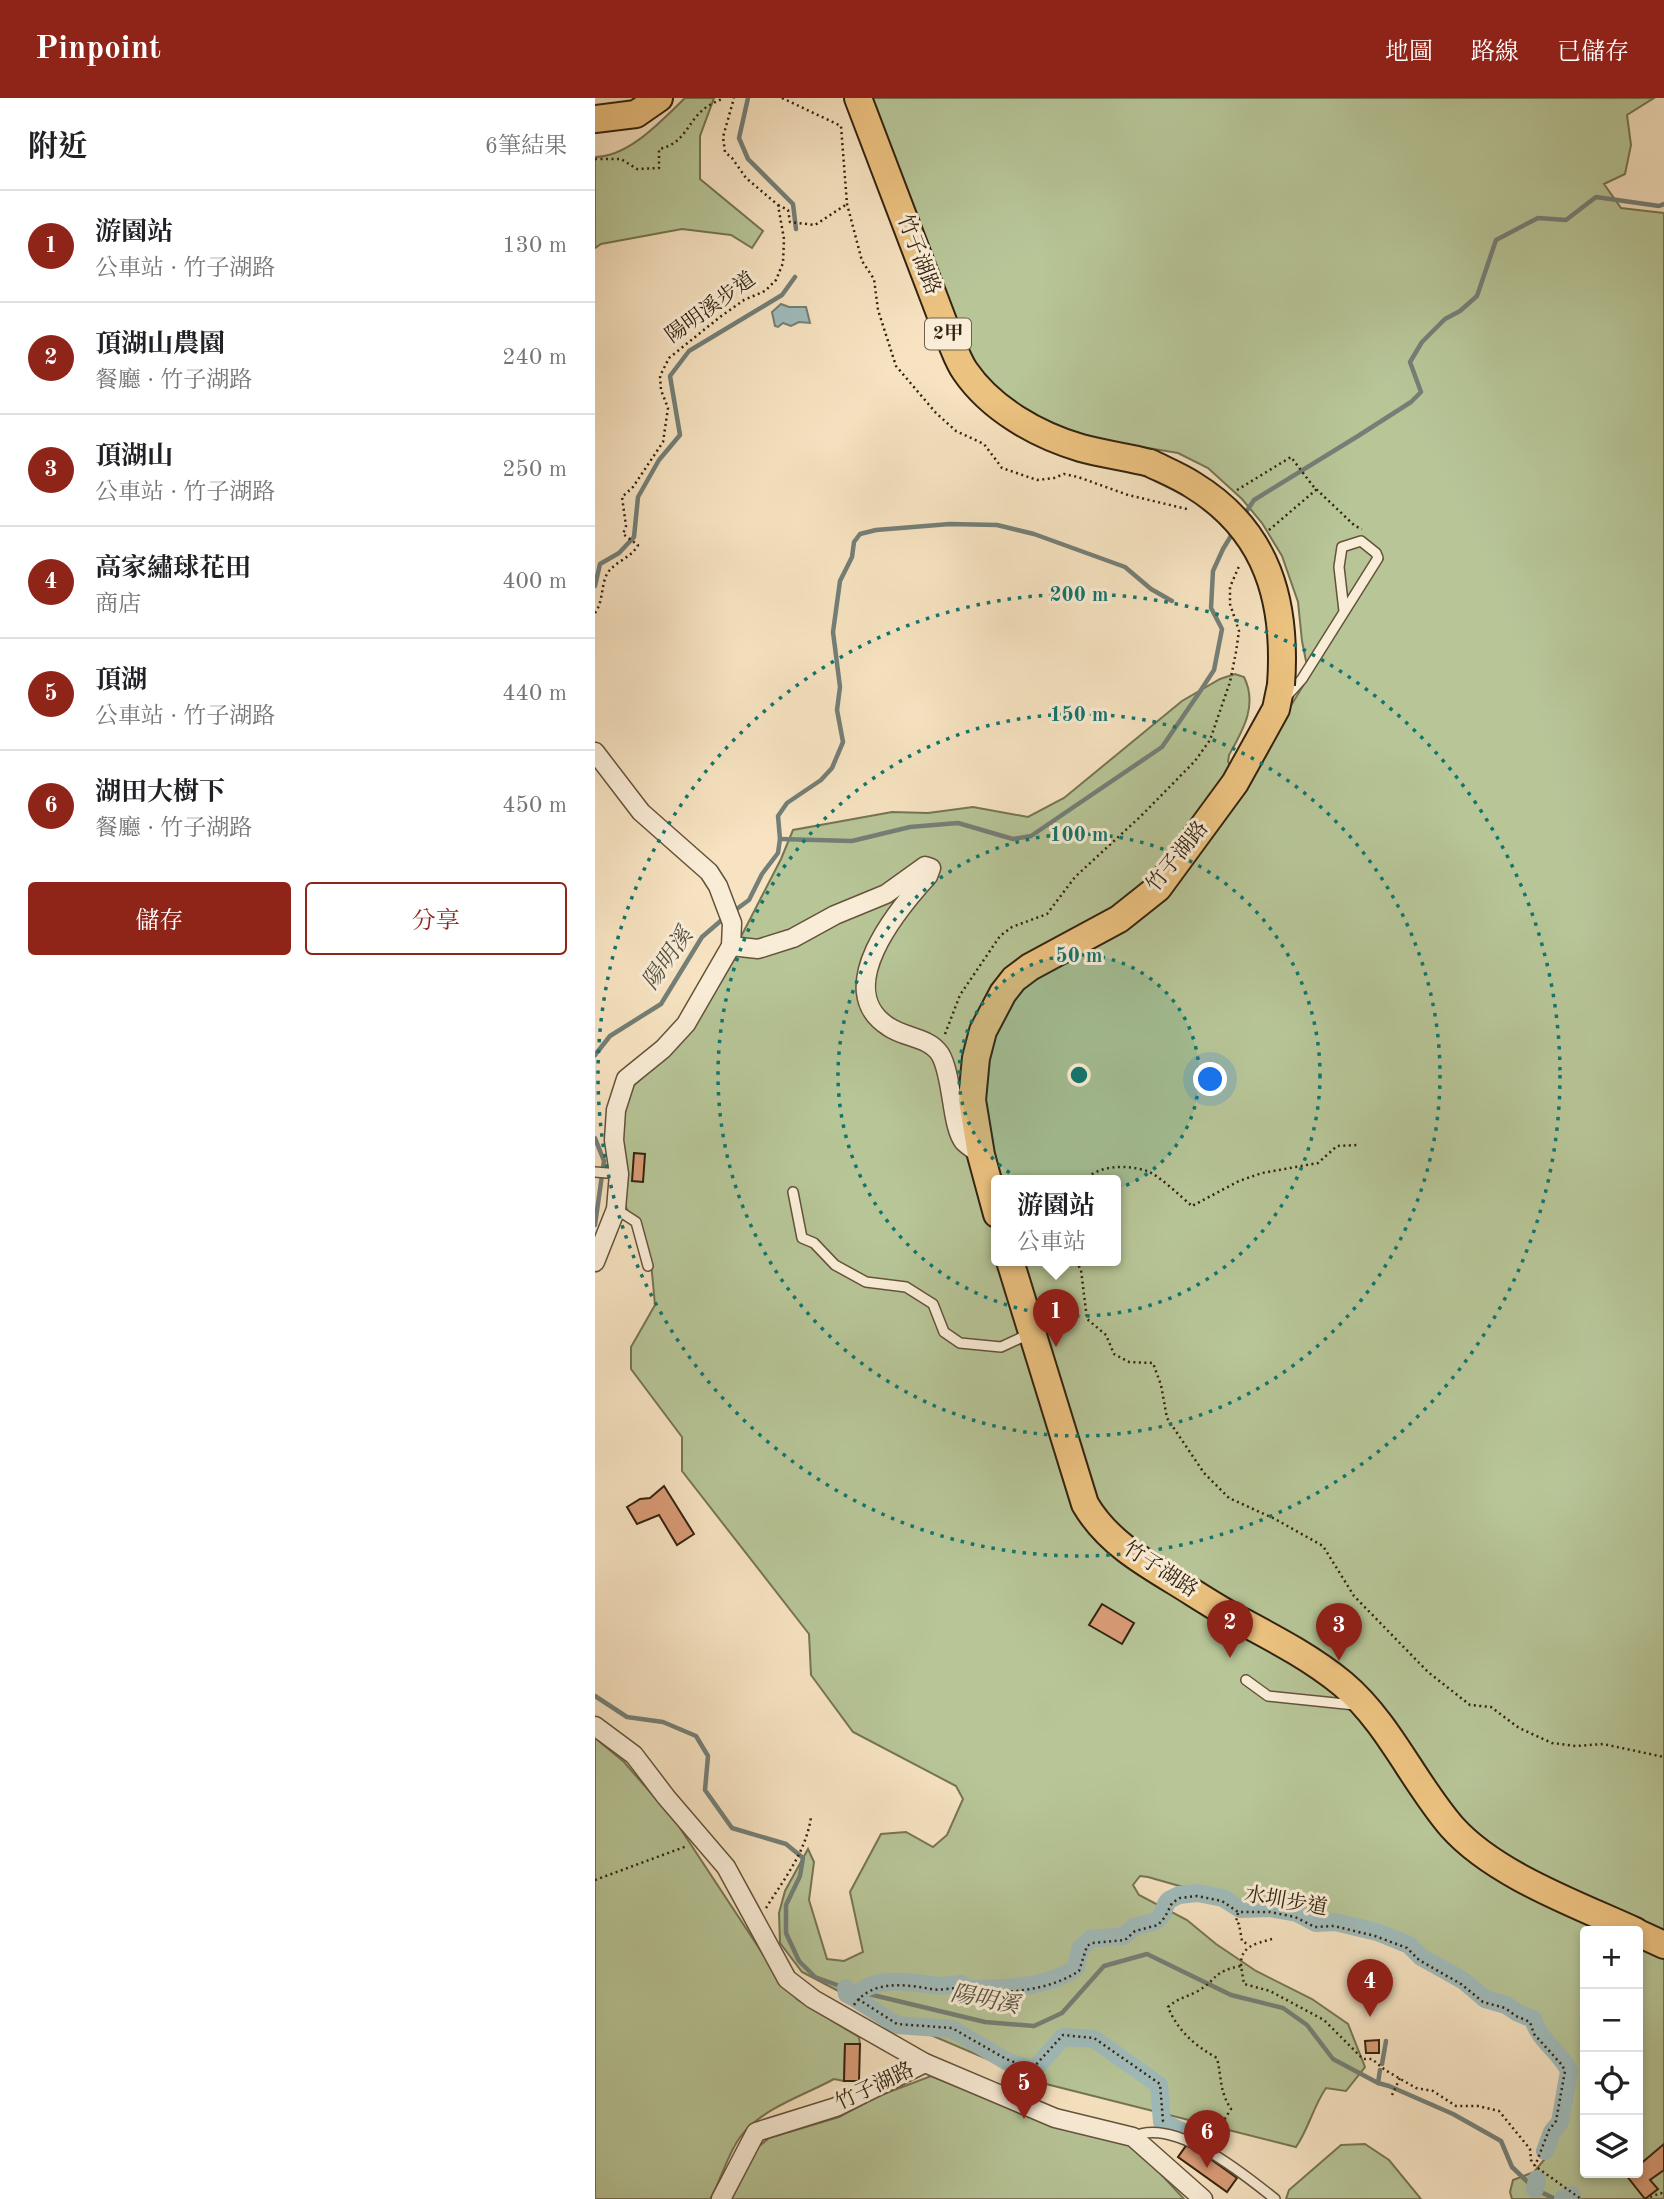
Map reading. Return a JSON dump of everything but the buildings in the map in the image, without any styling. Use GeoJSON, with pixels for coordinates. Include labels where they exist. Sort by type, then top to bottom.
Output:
{"type":"FeatureCollection","features":[{"type":"Feature","properties":{"kind":"main road"},"geometry":{"type":"LineString","coordinates":[[595,120],[636,114],[659,98]]}},
{"type":"Feature","properties":{"kind":"main road","name":"竹子湖路"},"geometry":{"type":"LineString","coordinates":[[858,98],[964,370],[984,393],[1009,415],[1062,441],[1150,463],[1193,484],[1218,502],[1255,544],[1275,585],[1281,616],[1283,653],[1279,697],[1235,783],[1159,888],[1119,919],[1030,967],[1014,979],[1003,993],[983,1031],[976,1058],[972,1100],[991,1194]]}},
{"type":"Feature","properties":{"kind":"main road","name":"竹子湖路"},"geometry":{"type":"LineString","coordinates":[[1011,1266],[1085,1504],[1093,1518],[1110,1536],[1149,1566],[1228,1614],[1287,1645],[1345,1685],[1364,1706],[1451,1826],[1474,1848],[1521,1877],[1623,1926]]}},
{"type":"Feature","properties":{"kind":"main road","name":"竹子湖路"},"geometry":{"type":"LineString","coordinates":[[1643,1935],[1664,1945]]}},
{"type":"Feature","properties":{"kind":"street"},"geometry":{"type":"LineString","coordinates":[[595,752],[641,812],[709,872],[729,915],[731,946],[686,1024],[663,1049],[626,1079],[616,1110],[614,1140],[619,1174],[616,1209],[595,1262]]}},
{"type":"Feature","properties":{"kind":"street"},"geometry":{"type":"LineString","coordinates":[[731,946],[758,949],[793,938],[835,915],[886,894],[925,866],[931,868],[928,877],[890,922],[873,951],[866,983],[869,1004],[877,1019],[892,1030],[929,1043],[940,1054],[948,1076],[963,1141],[981,1155]]}},
{"type":"Feature","properties":{"kind":"street"},"geometry":{"type":"LineString","coordinates":[[595,1726],[634,1755],[726,1867],[787,1979],[813,1999],[925,2063]]}},
{"type":"Feature","properties":{"kind":"street","name":"竹子湖路"},"geometry":{"type":"LineString","coordinates":[[721,2199],[756,2132],[836,2107],[925,2063],[1055,2118],[1133,2137],[1203,2199]]}},
{"type":"Feature","properties":{"kind":"lane"},"geometry":{"type":"LineString","coordinates":[[1279,697],[1302,678],[1378,558],[1376,553],[1361,541],[1342,547],[1339,567],[1344,611]]}},
{"type":"Feature","properties":{"kind":"lane"},"geometry":{"type":"LineString","coordinates":[[595,1172],[619,1174]]}},
{"type":"Feature","properties":{"kind":"lane"},"geometry":{"type":"LineString","coordinates":[[793,1192],[802,1238],[814,1242],[835,1265],[866,1282],[906,1287],[933,1304],[944,1332],[960,1343],[1001,1347],[1030,1333]]}},
{"type":"Feature","properties":{"kind":"lane"},"geometry":{"type":"LineString","coordinates":[[616,1209],[636,1222],[648,1266]]}},
{"type":"Feature","properties":{"kind":"lane"},"geometry":{"type":"LineString","coordinates":[[1246,1681],[1268,1696],[1364,1706]]}},
{"type":"Feature","properties":{"kind":"lane"},"geometry":{"type":"LineString","coordinates":[[1133,2137],[1144,2131],[1186,2139],[1207,2150],[1275,2199]]}},
{"type":"Feature","properties":{"kind":"path"},"geometry":{"type":"LineString","coordinates":[[595,159],[621,159],[638,169],[659,168],[659,149],[668,147],[689,128],[702,110],[723,98]]}},
{"type":"Feature","properties":{"kind":"path"},"geometry":{"type":"LineString","coordinates":[[733,98],[723,137],[725,152],[746,178],[788,210],[790,222],[815,225],[847,204]]}},
{"type":"Feature","properties":{"kind":"path"},"geometry":{"type":"LineString","coordinates":[[782,98],[841,126],[847,204],[862,261],[874,279],[878,310],[896,366],[946,422],[956,431],[984,444],[1002,468],[1037,480],[1064,474],[1078,477],[1128,495],[1186,508]]}},
{"type":"Feature","properties":{"kind":"path","name":"陽明溪步道"},"geometry":{"type":"LineString","coordinates":[[595,613],[599,608],[606,574],[634,552],[638,545],[623,534],[626,526],[622,497],[633,487],[663,442],[669,408],[660,390],[660,376],[669,358],[744,300],[765,291],[776,279],[783,263],[784,239],[778,205]]}},
{"type":"Feature","properties":{"kind":"path"},"geometry":{"type":"LineString","coordinates":[[1235,491],[1291,457],[1315,487],[1355,526],[1364,530],[1361,541]]}},
{"type":"Feature","properties":{"kind":"path"},"geometry":{"type":"LineString","coordinates":[[1263,535],[1315,487]]}},
{"type":"Feature","properties":{"kind":"path"},"geometry":{"type":"LineString","coordinates":[[940,1054],[960,995],[1000,936],[1012,927],[1047,914],[1075,877],[1141,816],[1195,761],[1210,740],[1230,682],[1239,631],[1230,604],[1230,587],[1245,557]]}},
{"type":"Feature","properties":{"kind":"path"},"geometry":{"type":"LineString","coordinates":[[1090,1175],[1094,1171],[1116,1167],[1148,1172],[1192,1206],[1239,1181],[1262,1173],[1318,1163],[1337,1146],[1357,1145]]}},
{"type":"Feature","properties":{"kind":"path"},"geometry":{"type":"LineString","coordinates":[[1079,1266],[1087,1319],[1106,1335],[1114,1353],[1129,1362],[1153,1363],[1161,1385],[1167,1418],[1204,1473],[1229,1498],[1275,1519],[1323,1546],[1354,1596],[1428,1672],[1469,1705],[1491,1707],[1519,1728],[1552,1742],[1603,1744],[1664,1757]]}},
{"type":"Feature","properties":{"kind":"path"},"geometry":{"type":"LineString","coordinates":[[756,1923],[802,1850],[811,1817]]}},
{"type":"Feature","properties":{"kind":"path"},"geometry":{"type":"LineString","coordinates":[[595,1880],[702,1840]]}},
{"type":"Feature","properties":{"kind":"path","name":"水圳步道"},"geometry":{"type":"LineString","coordinates":[[858,1999],[867,1990],[894,1986],[933,1990],[959,1988],[964,1992],[1002,1994],[1052,1983],[1079,1970],[1087,1946],[1091,1943],[1125,1940],[1135,1931],[1158,1925],[1169,1906],[1181,1898],[1197,1896],[1222,1901],[1238,1912],[1269,1912],[1296,1917],[1315,1927],[1334,1926],[1375,1936],[1407,1948],[1419,1960],[1461,1984],[1483,2002],[1505,2008],[1530,2022],[1534,2035],[1562,2065],[1565,2071],[1556,2120],[1549,2130],[1535,2166]]}},
{"type":"Feature","properties":{"kind":"path"},"geometry":{"type":"LineString","coordinates":[[1238,1912],[1236,1922],[1239,1924],[1242,1941],[1249,1945]]}},
{"type":"Feature","properties":{"kind":"path"},"geometry":{"type":"LineString","coordinates":[[1272,1939],[1249,1945],[1240,1956],[1244,1984],[1270,1991],[1324,2020],[1363,2059],[1372,2059],[1416,2088],[1433,2091],[1457,2106],[1478,2106],[1499,2111],[1530,2149],[1531,2160],[1535,2166],[1581,2199]]}},
{"type":"Feature","properties":{"kind":"path"},"geometry":{"type":"LineString","coordinates":[[1207,2150],[1231,2109],[1222,2095],[1217,2058],[1185,2036],[1168,2007],[1176,1999],[1198,1991],[1224,1969],[1241,1966]]}},
{"type":"Feature","properties":{"kind":"path"},"geometry":{"type":"LineString","coordinates":[[854,2005],[858,1999],[897,2024],[952,2028],[997,2055],[1033,2069],[1063,2035],[1094,2038],[1160,2084],[1163,2121],[1175,2126]]}},
{"type":"Feature","properties":{"kind":"path"},"geometry":{"type":"LineString","coordinates":[[1392,2095],[1399,2078]]}},
{"type":"Feature","properties":{"kind":"path"},"geometry":{"type":"LineString","coordinates":[[1645,2199],[1661,2193],[1664,2196]]}},
{"type":"Feature","properties":{"kind":"green space"},"geometry":{"type":"Polygon","coordinates":[[[685,98],[714,98],[700,136],[700,179],[763,231],[752,248],[731,235],[682,229],[601,244],[595,248],[595,157],[620,151],[632,144],[685,98]]]}},
{"type":"Feature","properties":{"kind":"green space"},"geometry":{"type":"Polygon","coordinates":[[[868,98],[1654,98],[1627,115],[1631,145],[1625,174],[1604,184],[1621,208],[1664,213],[1664,2199],[1512,2199],[1510,2192],[1513,2180],[1534,2172],[1549,2154],[1569,2091],[1567,2068],[1550,2040],[1528,2017],[1378,1934],[1337,1925],[1308,1911],[1232,1901],[1148,1877],[1140,1876],[1133,1885],[1139,1895],[1187,1920],[1256,1971],[1312,1999],[1348,2024],[1365,2067],[1346,2091],[1326,2088],[1296,2147],[1046,2084],[886,2016],[802,1972],[780,1943],[779,1913],[785,1891],[808,1849],[814,1862],[809,1900],[827,1959],[844,1961],[863,1952],[850,1892],[881,1834],[906,1832],[933,1847],[947,1835],[963,1799],[956,1786],[853,1732],[811,1675],[809,1634],[682,1471],[682,1437],[631,1369],[631,1347],[655,1305],[651,1262],[624,1203],[622,1142],[625,1111],[631,1088],[668,1054],[730,958],[793,830],[892,812],[928,813],[973,807],[1028,817],[1064,798],[1182,701],[1220,679],[1235,674],[1244,677],[1250,697],[1244,727],[1229,755],[1228,762],[1233,768],[1284,717],[1309,676],[1298,602],[1282,556],[1262,523],[1242,499],[1208,468],[1178,453],[1088,438],[1022,410],[989,386],[954,326],[868,98]]]}},
{"type":"Feature","properties":{"kind":"green space"},"geometry":{"type":"Polygon","coordinates":[[[595,1738],[624,1762],[676,1822],[782,1983],[798,2000],[859,2037],[860,2044],[845,2044],[844,2081],[834,2079],[772,2110],[750,2126],[732,2151],[710,2199],[595,2199],[595,1738]]]}},
{"type":"Feature","properties":{"kind":"green space"},"geometry":{"type":"Polygon","coordinates":[[[931,2076],[1056,2126],[1127,2144],[1184,2199],[731,2199],[757,2148],[769,2138],[839,2117],[876,2097],[931,2076]]]}},
{"type":"Feature","properties":{"kind":"green space"},"geometry":{"type":"Polygon","coordinates":[[[1365,2144],[1389,2160],[1421,2199],[1286,2199],[1289,2190],[1341,2145],[1365,2144]]]}},
{"type":"Feature","properties":{"kind":"water"},"geometry":{"type":"Polygon","coordinates":[[[781,304],[806,307],[810,323],[799,322],[791,326],[783,323],[775,326],[772,312],[781,304]]]}},
{"type":"Feature","properties":{"kind":"waterway"},"geometry":{"type":"LineString","coordinates":[[748,98],[739,138],[748,159],[793,204],[796,229]]}},
{"type":"Feature","properties":{"kind":"waterway"},"geometry":{"type":"LineString","coordinates":[[1244,515],[1254,500],[1411,402],[1421,392],[1410,362],[1422,342],[1445,319],[1460,311],[1477,296],[1496,240],[1538,218],[1566,220],[1596,197],[1659,206],[1664,204]]}},
{"type":"Feature","properties":{"kind":"waterway"},"geometry":{"type":"LineString","coordinates":[[595,586],[600,564],[619,553],[634,537],[638,497],[659,460],[680,435],[670,376],[689,351],[782,295],[795,277]]}},
{"type":"Feature","properties":{"kind":"waterway"},"geometry":{"type":"LineString","coordinates":[[734,911],[749,900],[762,874],[778,853],[778,816],[787,803],[821,780],[832,768],[843,742],[837,710],[840,687],[833,632],[840,581],[852,557],[854,542],[860,534],[876,530],[950,524],[997,525],[1034,534],[1125,567],[1151,589],[1172,601]]}},
{"type":"Feature","properties":{"kind":"waterway"},"geometry":{"type":"LineString","coordinates":[[780,839],[852,841],[910,827],[958,823],[1013,839],[1031,836],[1162,747],[1199,693],[1214,670],[1222,629],[1211,608],[1213,571],[1234,531]]}},
{"type":"Feature","properties":{"kind":"waterway","name":"陽明溪"},"geometry":{"type":"LineString","coordinates":[[595,1055],[610,1036],[661,1004],[702,937],[724,918]]}},
{"type":"Feature","properties":{"kind":"waterway","name":"陽明溪"},"geometry":{"type":"LineString","coordinates":[[595,1138],[604,1161],[595,1225]]}},
{"type":"Feature","properties":{"kind":"waterway","name":"陽明溪"},"geometry":{"type":"LineString","coordinates":[[595,1696],[627,1717],[663,1722],[696,1736],[708,1756],[705,1790],[732,1828],[786,1844],[803,1858],[800,1876],[786,1905],[786,1933],[799,1961],[815,1977],[848,1989],[985,2022],[1034,2026],[1062,2013],[1104,1966],[1147,1954],[1231,1995],[1283,2008],[1307,2025],[1333,2059],[1378,2083],[1453,2114],[1501,2141],[1512,2167],[1535,2189],[1555,2199]]}},
{"type":"Feature","properties":{"kind":"waterway"},"geometry":{"type":"LineString","coordinates":[[860,1992],[885,1982],[939,1986],[961,1984],[965,1989],[1037,1984],[1076,1968],[1080,1949],[1091,1939],[1124,1936],[1134,1927],[1156,1921],[1169,1900],[1179,1895],[1197,1893],[1223,1898],[1240,1909],[1270,1908],[1297,1913],[1316,1923],[1335,1922],[1377,1932],[1409,1945],[1421,1957],[1464,1981],[1485,1999],[1506,2005],[1533,2019],[1540,2034],[1569,2071],[1560,2122],[1552,2132],[1545,2151]]}},
{"type":"Feature","properties":{"kind":"waterway"},"geometry":{"type":"LineString","coordinates":[[846,1988],[847,1994],[856,1999]]}},
{"type":"Feature","properties":{"kind":"waterway"},"geometry":{"type":"LineString","coordinates":[[859,2001],[897,2025],[952,2029],[1006,2061],[1033,2071],[1063,2037],[1094,2039],[1159,2085],[1162,2122],[1207,2143]]}},
{"type":"Feature","properties":{"kind":"waterway"},"geometry":{"type":"LineString","coordinates":[[1382,2064],[1386,2041]]}},
{"type":"Feature","properties":{"kind":"waterway"},"geometry":{"type":"LineString","coordinates":[[1378,2083],[1380,2070]]}},
{"type":"Feature","properties":{"kind":"waterway"},"geometry":{"type":"LineString","coordinates":[[1535,2189],[1537,2179]]}},
{"type":"Feature","properties":{"kind":"waterway"},"geometry":{"type":"LineString","coordinates":[[1563,2199],[1572,2195]]}},
{"type":"Feature","properties":{"kind":"place","name":"游園站"},"geometry":{"type":"Point","coordinates":[1056,1347]}},
{"type":"Feature","properties":{"kind":"place","name":"頂湖山農園"},"geometry":{"type":"Point","coordinates":[1230,1658]}},
{"type":"Feature","properties":{"kind":"place","name":"頂湖山"},"geometry":{"type":"Point","coordinates":[1339,1661]}},
{"type":"Feature","properties":{"kind":"place","name":"高家繡球花田"},"geometry":{"type":"Point","coordinates":[1370,2017]}},
{"type":"Feature","properties":{"kind":"place","name":"頂湖"},"geometry":{"type":"Point","coordinates":[1024,2119]}},
{"type":"Feature","properties":{"kind":"place","name":"湖田大樹下"},"geometry":{"type":"Point","coordinates":[1207,2168]}}]}
